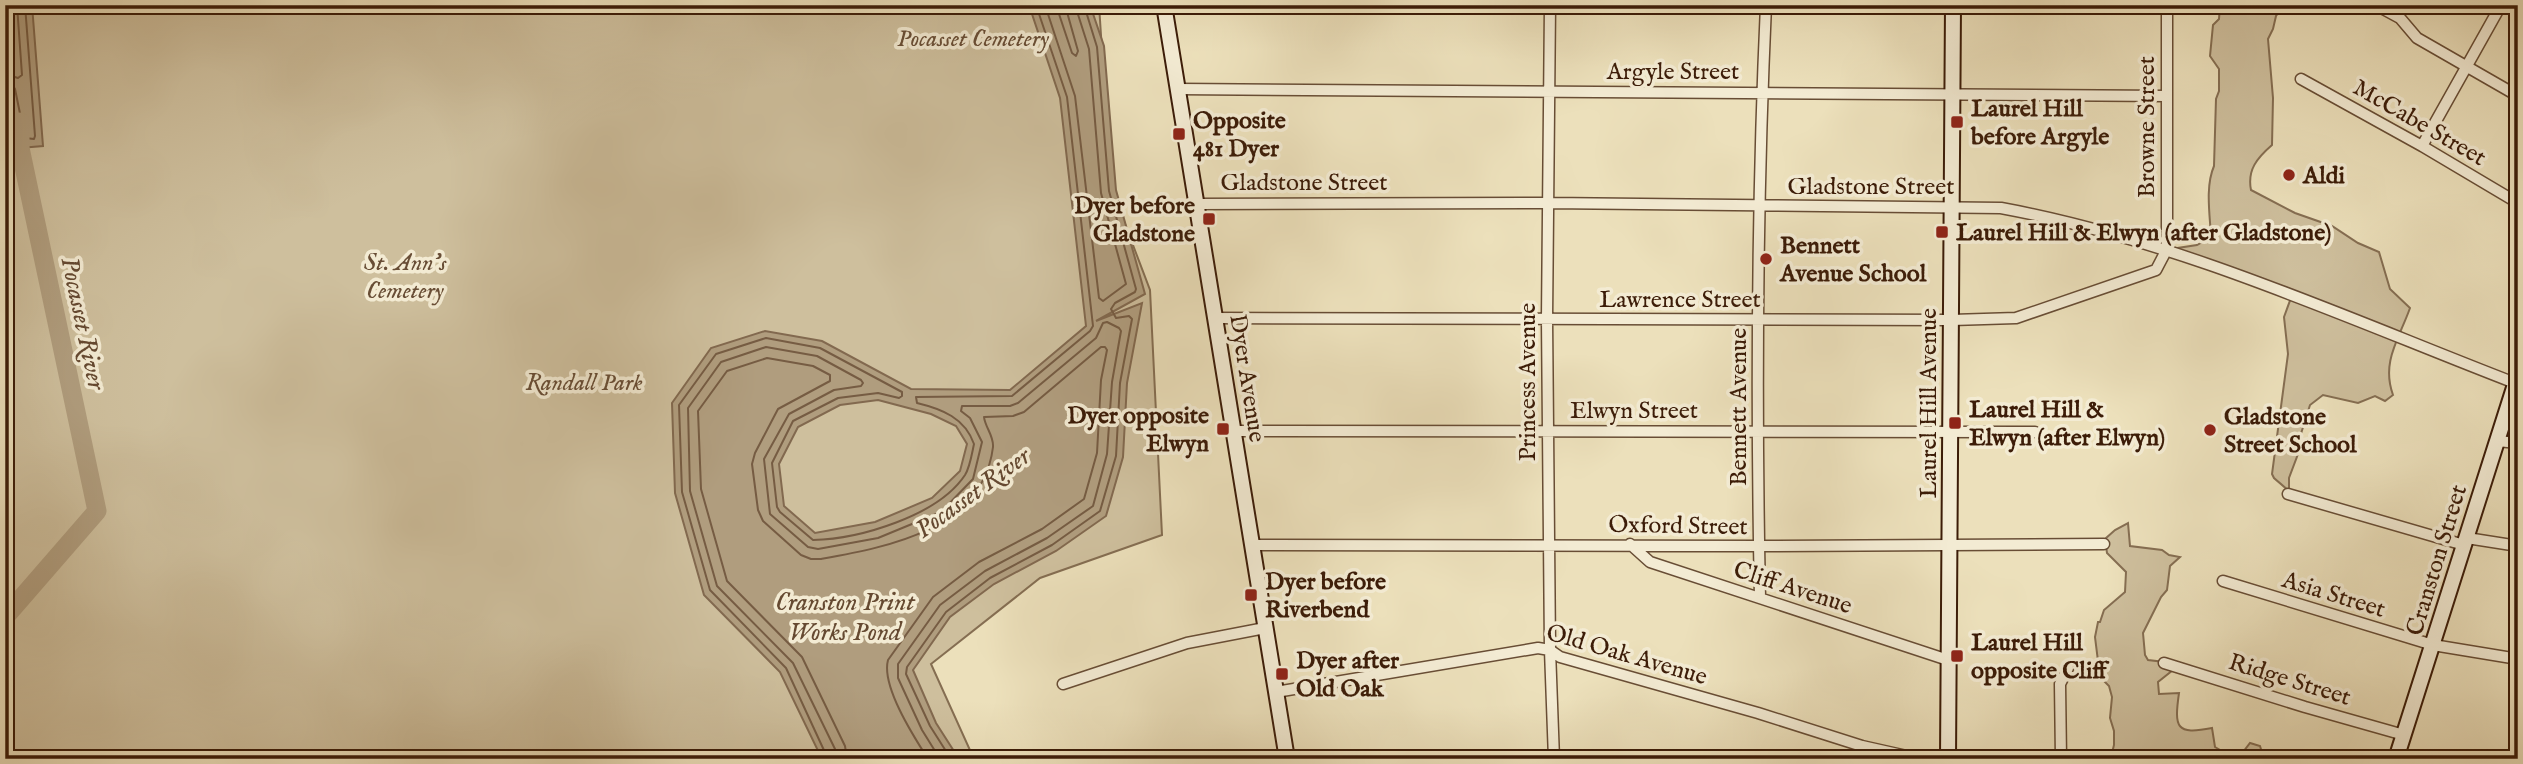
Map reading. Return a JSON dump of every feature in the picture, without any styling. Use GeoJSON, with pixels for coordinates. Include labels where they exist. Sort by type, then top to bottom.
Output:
{"type":"FeatureCollection","features":[{"type":"Feature","properties":{"kind":"main road","name":"Dyer Avenue"},"geometry":{"type":"LineString","coordinates":[[1164,5],[1287,759]]}},
{"type":"Feature","properties":{"kind":"main road","name":"Laurel Hill Avenue"},"geometry":{"type":"LineString","coordinates":[[1948,759],[1953,5]]}},
{"type":"Feature","properties":{"kind":"main road","name":"Cranston Street"},"geometry":{"type":"LineString","coordinates":[[2400,758],[2404,735],[2516,379]]}},
{"type":"Feature","properties":{"kind":"street","name":"Princess Avenue"},"geometry":{"type":"LineString","coordinates":[[1550,5],[1547,319],[1550,650],[1554,759]]}},
{"type":"Feature","properties":{"kind":"street","name":"Bennett Avenue"},"geometry":{"type":"LineString","coordinates":[[1760,598],[1759,320],[1766,5]]}},
{"type":"Feature","properties":{"kind":"street","name":"Browne Street"},"geometry":{"type":"LineString","coordinates":[[2167,5],[2167,249]]}},
{"type":"Feature","properties":{"kind":"street"},"geometry":{"type":"LineString","coordinates":[[2376,5],[2400,18],[2417,38],[2518,96]]}},
{"type":"Feature","properties":{"kind":"street"},"geometry":{"type":"LineString","coordinates":[[2421,146],[2501,5]]}},
{"type":"Feature","properties":{"kind":"street","name":"McCabe Street"},"geometry":{"type":"LineString","coordinates":[[2301,79],[2518,203]]}},
{"type":"Feature","properties":{"kind":"street","name":"Argyle Street"},"geometry":{"type":"LineString","coordinates":[[1178,89],[2167,96]]}},
{"type":"Feature","properties":{"kind":"street","name":"Gladstone Street"},"geometry":{"type":"LineString","coordinates":[[1197,204],[1549,203],[2001,208],[2049,217],[2167,249],[2516,379]]}},
{"type":"Feature","properties":{"kind":"street","name":"Lawrence Street"},"geometry":{"type":"LineString","coordinates":[[1214,318],[2016,318],[2156,270],[2167,249]]}},
{"type":"Feature","properties":{"kind":"street","name":"Elwyn Street"},"geometry":{"type":"LineString","coordinates":[[1233,430],[2035,432]]}},
{"type":"Feature","properties":{"kind":"street"},"geometry":{"type":"LineString","coordinates":[[2497,441],[2518,443]]}},
{"type":"Feature","properties":{"kind":"street"},"geometry":{"type":"LineString","coordinates":[[2288,494],[2465,541],[2518,546]]}},
{"type":"Feature","properties":{"kind":"street","name":"Oxford Street"},"geometry":{"type":"LineString","coordinates":[[1252,545],[1630,544],[1759,547],[2104,544]]}},
{"type":"Feature","properties":{"kind":"street","name":"Cliff Avenue"},"geometry":{"type":"LineString","coordinates":[[1630,544],[1650,562],[1948,660]]}},
{"type":"Feature","properties":{"kind":"street","name":"Asia Street"},"geometry":{"type":"LineString","coordinates":[[2223,581],[2433,645],[2518,659]]}},
{"type":"Feature","properties":{"kind":"street"},"geometry":{"type":"LineString","coordinates":[[1063,684],[1187,643],[1265,628]]}},
{"type":"Feature","properties":{"kind":"street","name":"Old Oak Avenue"},"geometry":{"type":"LineString","coordinates":[[1276,692],[1538,648],[1550,650],[1560,657],[1758,713],[1862,746],[1920,759]]}},
{"type":"Feature","properties":{"kind":"street","name":"Ridge Street"},"geometry":{"type":"LineString","coordinates":[[2164,663],[2404,735]]}},
{"type":"Feature","properties":{"kind":"street"},"geometry":{"type":"LineString","coordinates":[[2061,759],[2060,684],[2068,668]]}},
{"type":"Feature","properties":{"kind":"green space","name":"Randall Park"},"geometry":{"type":"Polygon","coordinates":[[[5,5],[1099,5],[1111,187],[1150,290],[1162,535],[1040,578],[931,664],[974,759],[5,759],[5,5]]]}},
{"type":"Feature","properties":{"kind":"green space"},"geometry":{"type":"Polygon","coordinates":[[[2220,5],[2284,5],[2276,16],[2268,39],[2273,98],[2272,145],[2254,165],[2250,176],[2251,190],[2295,213],[2332,226],[2358,243],[2379,252],[2390,289],[2410,308],[2390,361],[2393,395],[2385,401],[2375,396],[2358,403],[2323,395],[2310,405],[2289,478],[2289,491],[2272,474],[2288,354],[2284,317],[2292,295],[2171,249],[2197,245],[2211,237],[2209,192],[2214,166],[2219,69],[2210,56],[2213,25],[2219,19],[2220,5]]]}},
{"type":"Feature","properties":{"kind":"green space"},"geometry":{"type":"Polygon","coordinates":[[[2128,523],[2130,546],[2162,550],[2169,555],[2180,557],[2170,566],[2167,590],[2143,633],[2148,660],[2173,663],[2173,670],[2158,682],[2159,694],[2179,693],[2177,714],[2180,726],[2184,729],[2212,728],[2215,747],[2227,754],[2243,752],[2250,743],[2260,746],[2264,759],[2111,757],[2114,745],[2110,718],[2112,697],[2109,686],[2100,677],[2095,637],[2104,610],[2125,592],[2126,572],[2107,553],[2105,539],[2128,523]]]}},
{"type":"Feature","properties":{"kind":"water"},"geometry":{"type":"Polygon","coordinates":[[[5,5],[32,5],[43,146],[20,148],[5,74],[5,5]]]}},
{"type":"Feature","properties":{"kind":"water","name":"Cranston Print Works Pond"},"geometry":{"type":"Polygon","coordinates":[[[1029,5],[1090,5],[1104,46],[1116,190],[1145,294],[1096,321],[1142,303],[1127,383],[1123,457],[1106,516],[1056,551],[994,584],[950,617],[913,670],[936,723],[959,759],[822,759],[780,672],[704,595],[675,493],[672,403],[711,348],[765,331],[822,341],[911,389],[1010,390],[1086,326],[1060,98],[1029,5]],[[878,400],[840,405],[798,427],[779,464],[784,506],[815,533],[875,522],[932,498],[960,471],[967,444],[956,426],[931,414],[878,400]]]}},
{"type":"Feature","properties":{"kind":"waterway","name":"Pocasset River"},"geometry":{"type":"LineString","coordinates":[[5,617],[97,511],[20,148],[20,122]]}},
{"type":"Feature","properties":{"kind":"place","name":"Laurel Hill before Argyle"},"geometry":{"type":"Point","coordinates":[1957,122]}},
{"type":"Feature","properties":{"kind":"place","name":"Opposite 481 Dyer"},"geometry":{"type":"Point","coordinates":[1179,134]}},
{"type":"Feature","properties":{"kind":"place","name":"Aldi"},"geometry":{"type":"Point","coordinates":[2289,175]}},
{"type":"Feature","properties":{"kind":"place","name":"Dyer before Gladstone"},"geometry":{"type":"Point","coordinates":[1209,219]}},
{"type":"Feature","properties":{"kind":"place","name":"Laurel Hill & Elwyn (after Gladstone)"},"geometry":{"type":"Point","coordinates":[1942,232]}},
{"type":"Feature","properties":{"kind":"place","name":"Bennett Avenue School"},"geometry":{"type":"Point","coordinates":[1766,259]}},
{"type":"Feature","properties":{"kind":"place","name":"Laurel Hill & Elwyn (after Elwyn)"},"geometry":{"type":"Point","coordinates":[1955,423]}},
{"type":"Feature","properties":{"kind":"place","name":"Dyer opposite Elwyn"},"geometry":{"type":"Point","coordinates":[1223,429]}},
{"type":"Feature","properties":{"kind":"place","name":"Gladstone Street School"},"geometry":{"type":"Point","coordinates":[2210,430]}},
{"type":"Feature","properties":{"kind":"place","name":"Dyer before Riverbend"},"geometry":{"type":"Point","coordinates":[1251,595]}},
{"type":"Feature","properties":{"kind":"place","name":"Laurel Hill opposite Cliff"},"geometry":{"type":"Point","coordinates":[1957,656]}},
{"type":"Feature","properties":{"kind":"place","name":"Dyer after Old Oak"},"geometry":{"type":"Point","coordinates":[1282,674]}},
{"type":"Feature","properties":{"kind":"park label","name":"Pocasset Cemetery"},"geometry":{"type":"Point","coordinates":[973,38]}},
{"type":"Feature","properties":{"kind":"park label","name":"St. Ann's Cemetery"},"geometry":{"type":"Point","coordinates":[405,276]}}]}
